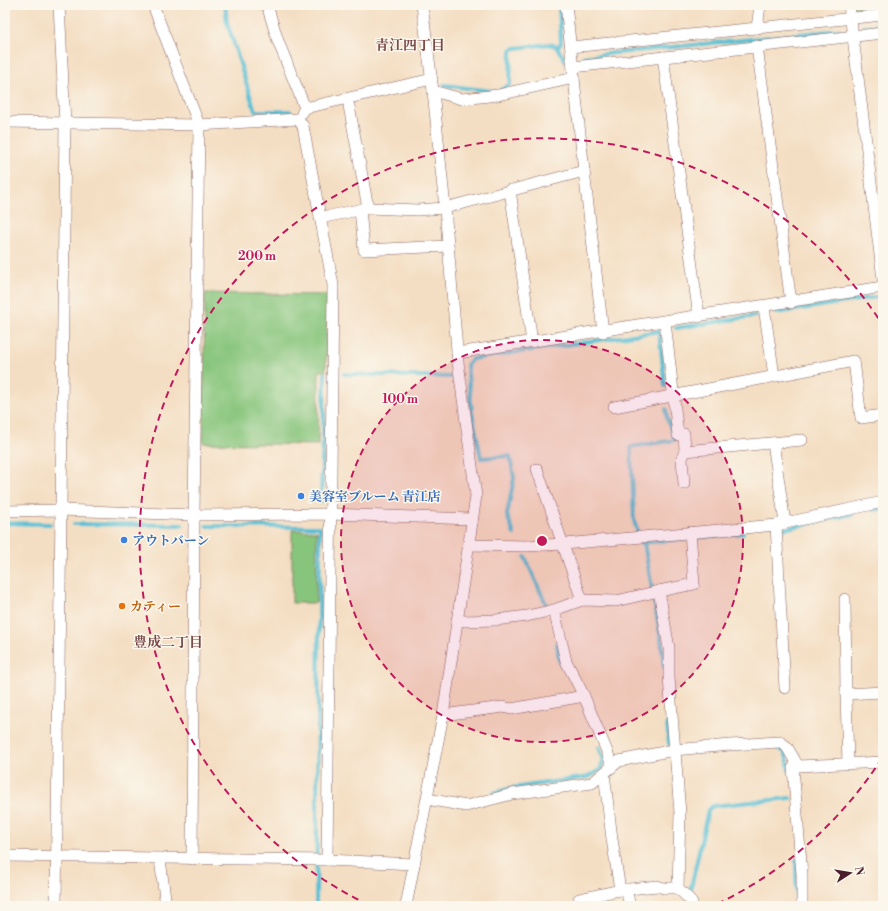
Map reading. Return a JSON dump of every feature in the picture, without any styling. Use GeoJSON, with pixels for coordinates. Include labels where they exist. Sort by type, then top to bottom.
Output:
{"type":"FeatureCollection","features":[{"type":"Feature","properties":{"kind":"street"},"geometry":{"type":"LineString","coordinates":[[56,906],[62,510],[65,123],[59,5]]}},
{"type":"Feature","properties":{"kind":"street"},"geometry":{"type":"LineString","coordinates":[[153,5],[199,125],[194,515],[192,859]]}},
{"type":"Feature","properties":{"kind":"street"},"geometry":{"type":"LineString","coordinates":[[267,5],[278,41],[305,108]]}},
{"type":"Feature","properties":{"kind":"street"},"geometry":{"type":"LineString","coordinates":[[406,906],[443,715],[476,496],[457,353],[445,208],[432,79],[422,5]]}},
{"type":"Feature","properties":{"kind":"street"},"geometry":{"type":"LineString","coordinates":[[566,5],[603,332]]}},
{"type":"Feature","properties":{"kind":"street"},"geometry":{"type":"LineString","coordinates":[[757,28],[760,5]]}},
{"type":"Feature","properties":{"kind":"street"},"geometry":{"type":"LineString","coordinates":[[849,5],[852,36],[878,199],[883,279]]}},
{"type":"Feature","properties":{"kind":"street"},"geometry":{"type":"LineString","coordinates":[[571,48],[883,14]]}},
{"type":"Feature","properties":{"kind":"street"},"geometry":{"type":"LineString","coordinates":[[433,91],[462,99],[498,96],[574,72],[663,57],[883,33]]}},
{"type":"Feature","properties":{"kind":"street"},"geometry":{"type":"LineString","coordinates":[[757,46],[791,302]]}},
{"type":"Feature","properties":{"kind":"street"},"geometry":{"type":"LineString","coordinates":[[663,57],[699,317]]}},
{"type":"Feature","properties":{"kind":"street"},"geometry":{"type":"LineString","coordinates":[[298,119],[305,108],[432,79]]}},
{"type":"Feature","properties":{"kind":"street"},"geometry":{"type":"LineString","coordinates":[[350,106],[364,209],[364,250],[448,246]]}},
{"type":"Feature","properties":{"kind":"street"},"geometry":{"type":"LineString","coordinates":[[5,122],[199,125],[298,119]]}},
{"type":"Feature","properties":{"kind":"street"},"geometry":{"type":"LineString","coordinates":[[298,119],[303,126],[333,285],[330,514],[320,860]]}},
{"type":"Feature","properties":{"kind":"street"},"geometry":{"type":"LineString","coordinates":[[320,218],[364,209],[417,210],[445,208],[584,171]]}},
{"type":"Feature","properties":{"kind":"street"},"geometry":{"type":"LineString","coordinates":[[510,190],[532,342]]}},
{"type":"Feature","properties":{"kind":"street"},"geometry":{"type":"LineString","coordinates":[[457,353],[603,332],[883,287]]}},
{"type":"Feature","properties":{"kind":"street"},"geometry":{"type":"LineString","coordinates":[[764,307],[774,376]]}},
{"type":"Feature","properties":{"kind":"street"},"geometry":{"type":"LineString","coordinates":[[664,322],[678,435],[684,434],[685,451],[682,459],[684,484]]}},
{"type":"Feature","properties":{"kind":"street"},"geometry":{"type":"LineString","coordinates":[[614,407],[854,361],[861,418],[883,415]]}},
{"type":"Feature","properties":{"kind":"street"},"geometry":{"type":"LineString","coordinates":[[685,451],[802,440]]}},
{"type":"Feature","properties":{"kind":"street"},"geometry":{"type":"LineString","coordinates":[[773,443],[785,688]]}},
{"type":"Feature","properties":{"kind":"street"},"geometry":{"type":"LineString","coordinates":[[537,469],[582,600]]}},
{"type":"Feature","properties":{"kind":"street"},"geometry":{"type":"LineString","coordinates":[[469,545],[526,546],[690,537],[778,527],[883,502]]}},
{"type":"Feature","properties":{"kind":"street"},"geometry":{"type":"LineString","coordinates":[[5,510],[62,510],[194,515],[330,514],[472,519]]}},
{"type":"Feature","properties":{"kind":"street"},"geometry":{"type":"LineString","coordinates":[[457,620],[496,620],[551,611],[582,600],[616,601],[694,584],[690,537]]}},
{"type":"Feature","properties":{"kind":"street"},"geometry":{"type":"LineString","coordinates":[[655,592],[669,648],[669,678],[680,813],[678,888],[690,901]]}},
{"type":"Feature","properties":{"kind":"street"},"geometry":{"type":"LineString","coordinates":[[845,599],[848,760]]}},
{"type":"Feature","properties":{"kind":"street"},"geometry":{"type":"LineString","coordinates":[[551,611],[566,661],[608,754],[612,839],[623,890],[630,906]]}},
{"type":"Feature","properties":{"kind":"street"},"geometry":{"type":"LineString","coordinates":[[846,694],[883,692]]}},
{"type":"Feature","properties":{"kind":"street"},"geometry":{"type":"LineString","coordinates":[[443,715],[503,707],[511,708],[581,697]]}},
{"type":"Feature","properties":{"kind":"street"},"geometry":{"type":"LineString","coordinates":[[427,799],[466,806],[512,794],[592,783],[619,761],[674,750],[730,744],[780,742],[787,747],[797,764]]}},
{"type":"Feature","properties":{"kind":"street"},"geometry":{"type":"LineString","coordinates":[[802,906],[802,874],[793,768],[797,764],[848,760],[883,762]]}},
{"type":"Feature","properties":{"kind":"street"},"geometry":{"type":"LineString","coordinates":[[5,856],[56,858],[320,860],[414,864]]}},
{"type":"Feature","properties":{"kind":"street"},"geometry":{"type":"LineString","coordinates":[[160,859],[166,906]]}},
{"type":"Feature","properties":{"kind":"street"},"geometry":{"type":"LineString","coordinates":[[579,899],[623,890],[657,886],[664,888],[678,888]]}},
{"type":"Feature","properties":{"kind":"green space"},"geometry":{"type":"Polygon","coordinates":[[[853,5],[883,5],[883,12],[860,14],[854,9],[853,5]]]}},
{"type":"Feature","properties":{"kind":"green space"},"geometry":{"type":"Polygon","coordinates":[[[205,293],[327,295],[326,371],[319,371],[318,445],[203,443],[205,293]]]}},
{"type":"Feature","properties":{"kind":"green space"},"geometry":{"type":"Polygon","coordinates":[[[292,530],[317,531],[316,603],[292,603],[292,530]]]}},
{"type":"Feature","properties":{"kind":"waterway"},"geometry":{"type":"LineString","coordinates":[[225,5],[227,22],[255,111],[290,111]]}},
{"type":"Feature","properties":{"kind":"waterway"},"geometry":{"type":"LineString","coordinates":[[557,48],[561,42],[559,5]]}},
{"type":"Feature","properties":{"kind":"waterway"},"geometry":{"type":"LineString","coordinates":[[863,27],[883,25]]}},
{"type":"Feature","properties":{"kind":"waterway"},"geometry":{"type":"LineString","coordinates":[[584,57],[839,30]]}},
{"type":"Feature","properties":{"kind":"waterway"},"geometry":{"type":"LineString","coordinates":[[501,90],[510,84],[511,50],[515,48],[549,44],[556,46],[565,60]]}},
{"type":"Feature","properties":{"kind":"waterway"},"geometry":{"type":"LineString","coordinates":[[444,85],[492,91]]}},
{"type":"Feature","properties":{"kind":"waterway"},"geometry":{"type":"LineString","coordinates":[[776,313],[883,296]]}},
{"type":"Feature","properties":{"kind":"waterway"},"geometry":{"type":"LineString","coordinates":[[676,328],[755,316]]}},
{"type":"Feature","properties":{"kind":"waterway"},"geometry":{"type":"LineString","coordinates":[[659,331],[665,386]]}},
{"type":"Feature","properties":{"kind":"waterway"},"geometry":{"type":"LineString","coordinates":[[514,534],[507,515],[514,478],[510,456],[481,458],[472,413],[467,365],[472,359],[660,331]]}},
{"type":"Feature","properties":{"kind":"waterway"},"geometry":{"type":"LineString","coordinates":[[321,502],[325,374]]}},
{"type":"Feature","properties":{"kind":"waterway"},"geometry":{"type":"LineString","coordinates":[[344,374],[450,377]]}},
{"type":"Feature","properties":{"kind":"waterway"},"geometry":{"type":"LineString","coordinates":[[638,533],[634,521],[631,447],[675,440],[667,418],[666,409]]}},
{"type":"Feature","properties":{"kind":"waterway"},"geometry":{"type":"LineString","coordinates":[[874,510],[883,508]]}},
{"type":"Feature","properties":{"kind":"waterway"},"geometry":{"type":"LineString","coordinates":[[778,530],[853,514]]}},
{"type":"Feature","properties":{"kind":"waterway"},"geometry":{"type":"LineString","coordinates":[[5,523],[50,524]]}},
{"type":"Feature","properties":{"kind":"waterway"},"geometry":{"type":"LineString","coordinates":[[74,524],[182,525]]}},
{"type":"Feature","properties":{"kind":"waterway"},"geometry":{"type":"LineString","coordinates":[[206,526],[320,527],[316,906]]}},
{"type":"Feature","properties":{"kind":"waterway"},"geometry":{"type":"LineString","coordinates":[[639,543],[743,533]]}},
{"type":"Feature","properties":{"kind":"waterway"},"geometry":{"type":"LineString","coordinates":[[644,543],[662,645],[664,667]]}},
{"type":"Feature","properties":{"kind":"waterway"},"geometry":{"type":"LineString","coordinates":[[525,557],[549,611]]}},
{"type":"Feature","properties":{"kind":"waterway"},"geometry":{"type":"LineString","coordinates":[[557,644],[559,660],[563,666]]}},
{"type":"Feature","properties":{"kind":"waterway"},"geometry":{"type":"LineString","coordinates":[[667,723],[669,744],[672,746]]}},
{"type":"Feature","properties":{"kind":"waterway"},"geometry":{"type":"LineString","coordinates":[[774,746],[785,752],[789,770]]}},
{"type":"Feature","properties":{"kind":"waterway"},"geometry":{"type":"LineString","coordinates":[[599,747],[604,760],[606,760]]}},
{"type":"Feature","properties":{"kind":"waterway"},"geometry":{"type":"LineString","coordinates":[[494,793],[512,788],[588,777],[600,770],[604,760]]}},
{"type":"Feature","properties":{"kind":"waterway"},"geometry":{"type":"LineString","coordinates":[[689,897],[708,810],[713,806],[790,798]]}},
{"type":"Feature","properties":{"kind":"waterway"},"geometry":{"type":"LineString","coordinates":[[796,860],[797,903]]}},
{"type":"Feature","properties":{"kind":"place","name":"美容室ブルーム 青江店"},"geometry":{"type":"Point","coordinates":[301,496]}},
{"type":"Feature","properties":{"kind":"place","name":"アウトバーン"},"geometry":{"type":"Point","coordinates":[124,540]}},
{"type":"Feature","properties":{"kind":"place","name":"カティー"},"geometry":{"type":"Point","coordinates":[122,606]}},
{"type":"Feature","properties":{"kind":"district","name":"青江四丁目"},"geometry":{"type":"Point","coordinates":[410,45]}},
{"type":"Feature","properties":{"kind":"district","name":"豊成二丁目"},"geometry":{"type":"Point","coordinates":[168,642]}}]}
